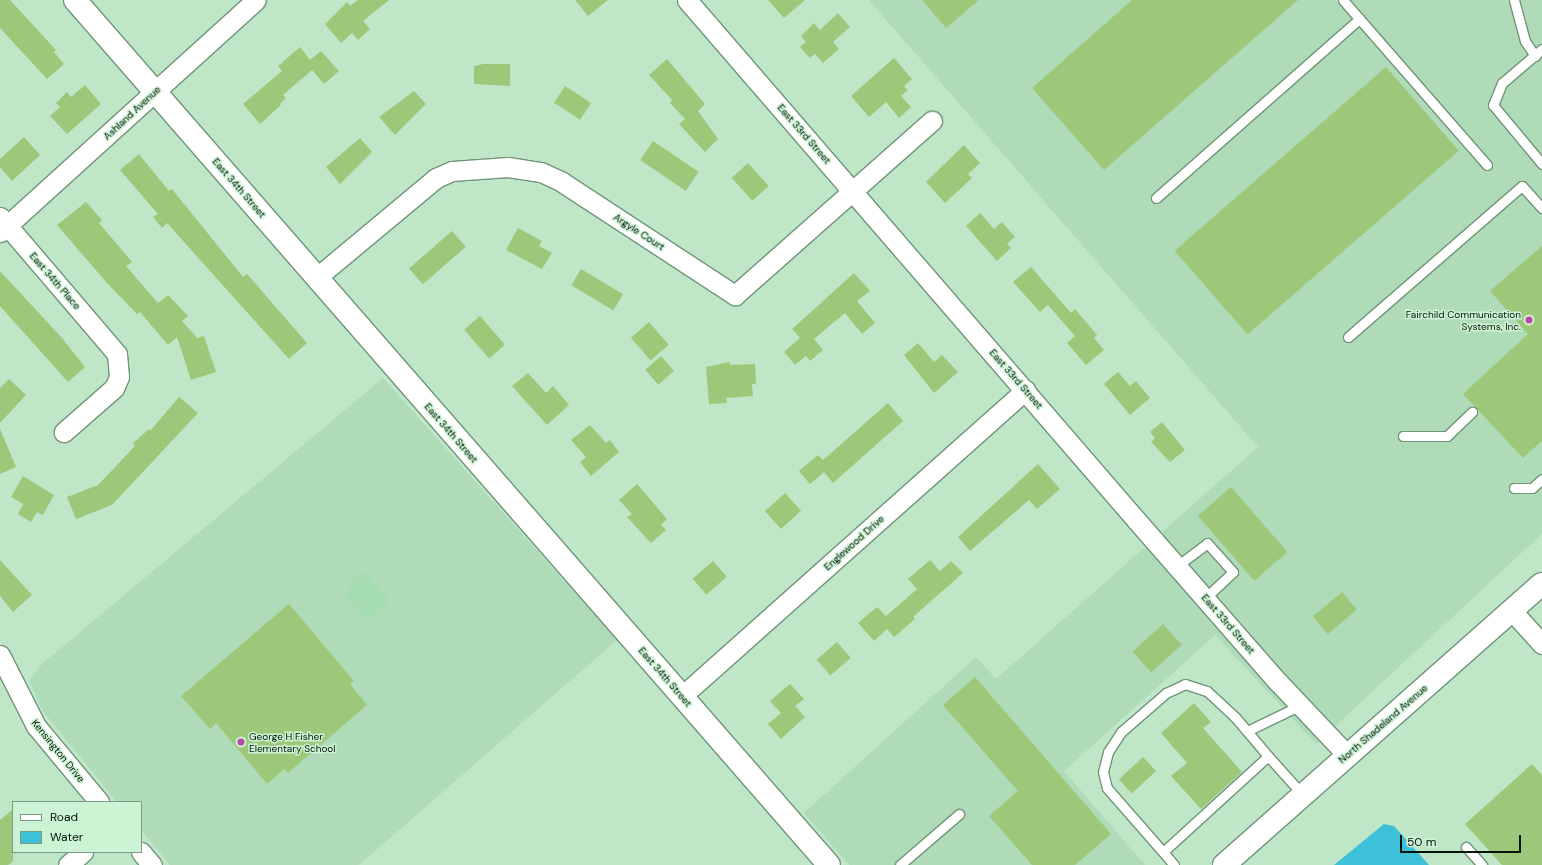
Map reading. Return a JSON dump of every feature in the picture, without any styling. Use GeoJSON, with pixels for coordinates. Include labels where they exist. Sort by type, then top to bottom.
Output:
{"type":"FeatureCollection","features":[{"type":"Feature","properties":{"kind":"street","name":"East 34th Street"},"geometry":{"type":"LineString","coordinates":[[75,0],[829,865]]}},
{"type":"Feature","properties":{"kind":"street","name":"Ashland Avenue"},"geometry":{"type":"LineString","coordinates":[[3,225],[155,92],[256,0]]}},
{"type":"Feature","properties":{"kind":"street","name":"East 33rd Street"},"geometry":{"type":"LineString","coordinates":[[687,0],[1177,566],[1347,755]]}},
{"type":"Feature","properties":{"kind":"street","name":"Argyle Court"},"geometry":{"type":"LineString","coordinates":[[316,278],[436,178],[452,171],[508,167],[541,172],[562,182],[735,295],[932,121]]}},
{"type":"Feature","properties":{"kind":"street","name":"East 34th Place"},"geometry":{"type":"LineString","coordinates":[[3,225],[111,345],[119,360],[117,382],[110,392],[64,432]]}},
{"type":"Feature","properties":{"kind":"street","name":"Englewood Drive"},"geometry":{"type":"LineString","coordinates":[[682,696],[1026,390]]}},
{"type":"Feature","properties":{"kind":"street","name":"North Shadeland Avenue"},"geometry":{"type":"LineString","coordinates":[[1224,865],[1542,584]]}},
{"type":"Feature","properties":{"kind":"street"},"geometry":{"type":"LineString","coordinates":[[1512,611],[1542,644]]}},
{"type":"Feature","properties":{"kind":"street","name":"Kensington Drive"},"geometry":{"type":"LineString","coordinates":[[0,655],[36,726],[98,801]]}},
{"type":"Feature","properties":{"kind":"street"},"geometry":{"type":"LineString","coordinates":[[68,865],[82,853]]}},
{"type":"Feature","properties":{"kind":"street"},"geometry":{"type":"LineString","coordinates":[[142,853],[152,865]]}},
{"type":"Feature","properties":{"kind":"lane"},"geometry":{"type":"LineString","coordinates":[[1343,0],[1487,165]]}},
{"type":"Feature","properties":{"kind":"lane"},"geometry":{"type":"LineString","coordinates":[[1514,0],[1525,41],[1535,56]]}},
{"type":"Feature","properties":{"kind":"lane"},"geometry":{"type":"LineString","coordinates":[[1156,198],[1359,18]]}},
{"type":"Feature","properties":{"kind":"lane"},"geometry":{"type":"LineString","coordinates":[[1542,49],[1502,83],[1494,105],[1542,164]]}},
{"type":"Feature","properties":{"kind":"lane"},"geometry":{"type":"LineString","coordinates":[[1348,337],[1522,186],[1542,208]]}},
{"type":"Feature","properties":{"kind":"lane"},"geometry":{"type":"LineString","coordinates":[[1403,436],[1447,436],[1472,412]]}},
{"type":"Feature","properties":{"kind":"lane"},"geometry":{"type":"LineString","coordinates":[[1514,488],[1532,488],[1542,479]]}},
{"type":"Feature","properties":{"kind":"lane"},"geometry":{"type":"LineString","coordinates":[[1177,566],[1207,543],[1233,572],[1205,598]]}},
{"type":"Feature","properties":{"kind":"lane"},"geometry":{"type":"LineString","coordinates":[[1174,865],[1107,788],[1103,772],[1108,752],[1121,732],[1166,693],[1185,684],[1207,691],[1247,731],[1303,795]]}},
{"type":"Feature","properties":{"kind":"lane"},"geometry":{"type":"LineString","coordinates":[[1247,731],[1301,705]]}},
{"type":"Feature","properties":{"kind":"lane"},"geometry":{"type":"LineString","coordinates":[[1163,852],[1268,756]]}},
{"type":"Feature","properties":{"kind":"lane"},"geometry":{"type":"LineString","coordinates":[[900,865],[959,814]]}},
{"type":"Feature","properties":{"kind":"lane"},"geometry":{"type":"LineString","coordinates":[[1466,847],[1482,865]]}},
{"type":"Feature","properties":{"kind":"shaded area"},"geometry":{"type":"Polygon","coordinates":[[[869,0],[1542,0],[1542,534],[1316,744],[1215,635],[1064,771],[1145,865],[849,865],[804,813],[976,657],[996,679],[1258,447],[869,0]]]}},
{"type":"Feature","properties":{"kind":"shaded area"},"geometry":{"type":"Polygon","coordinates":[[[383,378],[617,640],[359,865],[170,865],[142,831],[142,801],[116,801],[42,710],[29,681],[42,664],[383,378]]]}},
{"type":"Feature","properties":{"kind":"shaded area"},"geometry":{"type":"Polygon","coordinates":[[[358,573],[366,574],[389,597],[387,604],[369,620],[347,599],[346,593],[358,573]]]}},
{"type":"Feature","properties":{"kind":"water"},"geometry":{"type":"Polygon","coordinates":[[[1384,824],[1394,826],[1429,865],[1334,865],[1384,824]]]}},
{"type":"Feature","properties":{"kind":"building"},"geometry":{"type":"Polygon","coordinates":[[[0,0],[10,0],[56,50],[54,52],[64,64],[47,79],[0,28],[0,0]]]}},
{"type":"Feature","properties":{"kind":"building"},"geometry":{"type":"Polygon","coordinates":[[[358,0],[389,0],[363,21],[370,29],[358,40],[352,33],[341,43],[325,24],[347,2],[350,6],[358,0]]]}},
{"type":"Feature","properties":{"kind":"building"},"geometry":{"type":"Polygon","coordinates":[[[575,0],[608,0],[588,16],[575,0]]]}},
{"type":"Feature","properties":{"kind":"building"},"geometry":{"type":"Polygon","coordinates":[[[768,0],[805,0],[784,18],[768,0]]]}},
{"type":"Feature","properties":{"kind":"building"},"geometry":{"type":"Polygon","coordinates":[[[922,0],[979,0],[946,28],[922,0]]]}},
{"type":"Feature","properties":{"kind":"building"},"geometry":{"type":"Polygon","coordinates":[[[1132,0],[1298,0],[1104,170],[1032,88],[1132,0]]]}},
{"type":"Feature","properties":{"kind":"building"},"geometry":{"type":"Polygon","coordinates":[[[838,13],[850,27],[833,42],[839,49],[823,63],[815,54],[810,58],[800,47],[806,42],[801,36],[814,23],[820,30],[838,13]]]}},
{"type":"Feature","properties":{"kind":"building"},"geometry":{"type":"Polygon","coordinates":[[[300,47],[310,60],[321,51],[339,71],[324,84],[312,70],[283,95],[286,98],[280,104],[281,105],[260,124],[243,104],[282,71],[278,66],[300,47]]]}},
{"type":"Feature","properties":{"kind":"building"},"geometry":{"type":"Polygon","coordinates":[[[894,58],[912,79],[904,86],[908,90],[901,96],[911,107],[899,118],[886,102],[869,117],[851,96],[894,58]]]}},
{"type":"Feature","properties":{"kind":"building"},"geometry":{"type":"Polygon","coordinates":[[[667,59],[705,104],[698,111],[718,139],[705,152],[679,124],[685,119],[670,103],[672,100],[649,75],[667,59]]]}},
{"type":"Feature","properties":{"kind":"building"},"geometry":{"type":"Polygon","coordinates":[[[483,64],[510,64],[510,86],[474,84],[474,66],[483,64]]]}},
{"type":"Feature","properties":{"kind":"building"},"geometry":{"type":"Polygon","coordinates":[[[1386,67],[1459,151],[1248,334],[1175,251],[1386,67]]]}},
{"type":"Feature","properties":{"kind":"building"},"geometry":{"type":"Polygon","coordinates":[[[85,85],[101,104],[67,134],[50,116],[60,107],[56,103],[67,92],[71,97],[85,85]]]}},
{"type":"Feature","properties":{"kind":"building"},"geometry":{"type":"Polygon","coordinates":[[[565,86],[591,103],[580,120],[554,103],[565,86]]]}},
{"type":"Feature","properties":{"kind":"building"},"geometry":{"type":"Polygon","coordinates":[[[414,91],[426,104],[395,135],[379,117],[414,91]]]}},
{"type":"Feature","properties":{"kind":"building"},"geometry":{"type":"Polygon","coordinates":[[[24,137],[40,155],[12,181],[0,167],[0,159],[24,137]]]}},
{"type":"Feature","properties":{"kind":"building"},"geometry":{"type":"Polygon","coordinates":[[[360,138],[372,152],[340,184],[326,167],[360,138]]]}},
{"type":"Feature","properties":{"kind":"building"},"geometry":{"type":"Polygon","coordinates":[[[653,141],[699,172],[686,191],[640,160],[653,141]]]}},
{"type":"Feature","properties":{"kind":"building"},"geometry":{"type":"Polygon","coordinates":[[[964,145],[980,163],[968,174],[972,178],[945,203],[926,182],[964,145]]]}},
{"type":"Feature","properties":{"kind":"building"},"geometry":{"type":"Polygon","coordinates":[[[139,154],[169,191],[172,189],[243,277],[247,274],[307,343],[289,359],[167,223],[162,228],[153,217],[158,214],[120,170],[139,154]]]}},
{"type":"Feature","properties":{"kind":"building"},"geometry":{"type":"Polygon","coordinates":[[[748,163],[769,186],[752,201],[732,178],[748,163]]]}},
{"type":"Feature","properties":{"kind":"building"},"geometry":{"type":"Polygon","coordinates":[[[86,202],[102,220],[99,223],[132,262],[126,266],[158,303],[168,295],[188,316],[182,321],[197,338],[204,336],[216,372],[191,380],[177,337],[168,345],[140,312],[137,314],[107,283],[57,225],[86,202]]]}},
{"type":"Feature","properties":{"kind":"building"},"geometry":{"type":"Polygon","coordinates":[[[980,213],[994,229],[1002,222],[1015,237],[1007,244],[1011,248],[997,261],[966,226],[980,213]]]}},
{"type":"Feature","properties":{"kind":"building"},"geometry":{"type":"Polygon","coordinates":[[[518,228],[542,241],[539,246],[552,253],[542,269],[506,250],[518,228]]]}},
{"type":"Feature","properties":{"kind":"building"},"geometry":{"type":"Polygon","coordinates":[[[452,231],[466,247],[423,284],[409,268],[452,231]]]}},
{"type":"Feature","properties":{"kind":"building"},"geometry":{"type":"Polygon","coordinates":[[[1542,246],[1542,441],[1523,458],[1463,394],[1528,334],[1490,291],[1542,246]]]}},
{"type":"Feature","properties":{"kind":"building"},"geometry":{"type":"Polygon","coordinates":[[[1031,267],[1071,313],[1075,309],[1097,335],[1094,338],[1104,350],[1086,365],[1067,343],[1075,336],[1048,305],[1040,312],[1013,282],[1031,267]]]}},
{"type":"Feature","properties":{"kind":"building"},"geometry":{"type":"Polygon","coordinates":[[[581,269],[623,294],[613,311],[571,285],[581,269]]]}},
{"type":"Feature","properties":{"kind":"building"},"geometry":{"type":"Polygon","coordinates":[[[0,271],[62,338],[85,367],[68,382],[0,306],[0,271]]]}},
{"type":"Feature","properties":{"kind":"building"},"geometry":{"type":"Polygon","coordinates":[[[854,273],[870,291],[857,301],[875,323],[862,334],[845,313],[814,339],[823,350],[810,361],[806,356],[795,365],[784,352],[800,338],[792,329],[854,273]]]}},
{"type":"Feature","properties":{"kind":"building"},"geometry":{"type":"Polygon","coordinates":[[[480,316],[505,345],[489,358],[464,330],[480,316]]]}},
{"type":"Feature","properties":{"kind":"building"},"geometry":{"type":"Polygon","coordinates":[[[649,322],[669,345],[651,360],[631,338],[649,322]]]}},
{"type":"Feature","properties":{"kind":"building"},"geometry":{"type":"Polygon","coordinates":[[[918,343],[934,362],[942,355],[958,372],[934,393],[904,355],[918,343]]]}},
{"type":"Feature","properties":{"kind":"building"},"geometry":{"type":"Polygon","coordinates":[[[661,356],[674,371],[658,385],[645,370],[661,356]]]}},
{"type":"Feature","properties":{"kind":"building"},"geometry":{"type":"Polygon","coordinates":[[[730,362],[730,365],[755,364],[756,384],[752,384],[753,396],[726,398],[727,403],[709,404],[706,367],[730,362]]]}},
{"type":"Feature","properties":{"kind":"building"},"geometry":{"type":"Polygon","coordinates":[[[1118,372],[1130,386],[1136,381],[1150,398],[1130,415],[1104,384],[1118,372]]]}},
{"type":"Feature","properties":{"kind":"building"},"geometry":{"type":"Polygon","coordinates":[[[528,373],[546,393],[553,386],[569,405],[547,425],[512,386],[528,373]]]}},
{"type":"Feature","properties":{"kind":"building"},"geometry":{"type":"Polygon","coordinates":[[[9,379],[26,395],[0,423],[0,388],[9,379]]]}},
{"type":"Feature","properties":{"kind":"building"},"geometry":{"type":"Polygon","coordinates":[[[179,397],[198,413],[112,505],[76,519],[67,497],[98,485],[135,446],[133,443],[149,429],[150,431],[179,397]]]}},
{"type":"Feature","properties":{"kind":"building"},"geometry":{"type":"Polygon","coordinates":[[[888,403],[903,421],[833,483],[824,472],[810,484],[799,471],[818,455],[823,460],[888,403]]]}},
{"type":"Feature","properties":{"kind":"building"},"geometry":{"type":"Polygon","coordinates":[[[1162,422],[1185,450],[1170,462],[1151,442],[1155,438],[1150,432],[1162,422]]]}},
{"type":"Feature","properties":{"kind":"building"},"geometry":{"type":"Polygon","coordinates":[[[590,425],[606,443],[610,440],[619,452],[591,476],[580,462],[586,457],[571,440],[590,425]]]}},
{"type":"Feature","properties":{"kind":"building"},"geometry":{"type":"Polygon","coordinates":[[[0,429],[16,467],[0,474],[0,429]]]}},
{"type":"Feature","properties":{"kind":"building"},"geometry":{"type":"Polygon","coordinates":[[[1038,464],[1060,489],[1037,509],[1029,500],[970,551],[958,537],[1038,464]]]}},
{"type":"Feature","properties":{"kind":"building"},"geometry":{"type":"Polygon","coordinates":[[[23,476],[54,495],[43,515],[37,512],[31,522],[18,514],[23,504],[11,497],[23,476]]]}},
{"type":"Feature","properties":{"kind":"building"},"geometry":{"type":"Polygon","coordinates":[[[637,484],[667,519],[661,525],[666,530],[651,543],[627,517],[632,514],[619,500],[637,484]]]}},
{"type":"Feature","properties":{"kind":"building"},"geometry":{"type":"Polygon","coordinates":[[[1231,487],[1287,552],[1254,581],[1198,516],[1231,487]]]}},
{"type":"Feature","properties":{"kind":"building"},"geometry":{"type":"Polygon","coordinates":[[[785,493],[801,511],[781,529],[765,511],[785,493]]]}},
{"type":"Feature","properties":{"kind":"building"},"geometry":{"type":"Polygon","coordinates":[[[0,560],[32,595],[13,612],[0,596],[0,560]]]}},
{"type":"Feature","properties":{"kind":"building"},"geometry":{"type":"Polygon","coordinates":[[[930,560],[940,571],[951,561],[963,573],[913,617],[915,619],[894,637],[887,629],[874,641],[858,623],[877,607],[886,616],[917,589],[908,579],[930,560]]]}},
{"type":"Feature","properties":{"kind":"building"},"geometry":{"type":"Polygon","coordinates":[[[713,561],[727,577],[706,595],[693,579],[713,561]]]}},
{"type":"Feature","properties":{"kind":"building"},"geometry":{"type":"Polygon","coordinates":[[[1342,592],[1357,610],[1328,634],[1313,616],[1342,592]]]}},
{"type":"Feature","properties":{"kind":"building"},"geometry":{"type":"Polygon","coordinates":[[[289,604],[354,681],[350,684],[367,705],[288,773],[284,769],[267,784],[216,723],[210,729],[181,696],[289,604]]]}},
{"type":"Feature","properties":{"kind":"building"},"geometry":{"type":"Polygon","coordinates":[[[1163,624],[1182,645],[1151,672],[1133,651],[1163,624]]]}},
{"type":"Feature","properties":{"kind":"building"},"geometry":{"type":"Polygon","coordinates":[[[837,642],[851,658],[830,676],[817,660],[837,642]]]}},
{"type":"Feature","properties":{"kind":"building"},"geometry":{"type":"Polygon","coordinates":[[[975,677],[1111,834],[1075,865],[1032,865],[989,816],[1018,791],[943,705],[975,677]]]}},
{"type":"Feature","properties":{"kind":"building"},"geometry":{"type":"Polygon","coordinates":[[[790,684],[804,699],[795,706],[805,717],[781,739],[768,724],[781,713],[770,701],[790,684]]]}},
{"type":"Feature","properties":{"kind":"building"},"geometry":{"type":"Polygon","coordinates":[[[1194,703],[1211,722],[1203,728],[1242,772],[1201,809],[1171,776],[1187,763],[1161,733],[1194,703]]]}},
{"type":"Feature","properties":{"kind":"building"},"geometry":{"type":"Polygon","coordinates":[[[1143,757],[1156,771],[1132,793],[1119,780],[1143,757]]]}},
{"type":"Feature","properties":{"kind":"building"},"geometry":{"type":"Polygon","coordinates":[[[1532,764],[1542,775],[1542,865],[1502,865],[1465,824],[1532,764]]]}},
{"type":"Feature","properties":{"kind":"building"},"geometry":{"type":"Polygon","coordinates":[[[12,810],[13,861],[8,865],[0,865],[0,820],[12,810]]]}},
{"type":"Feature","properties":{"kind":"place","name":"Fairchild Communication Systems, Inc."},"geometry":{"type":"Point","coordinates":[1529,320]}},
{"type":"Feature","properties":{"kind":"place","name":"George H Fisher Elementary School"},"geometry":{"type":"Point","coordinates":[241,742]}}]}
